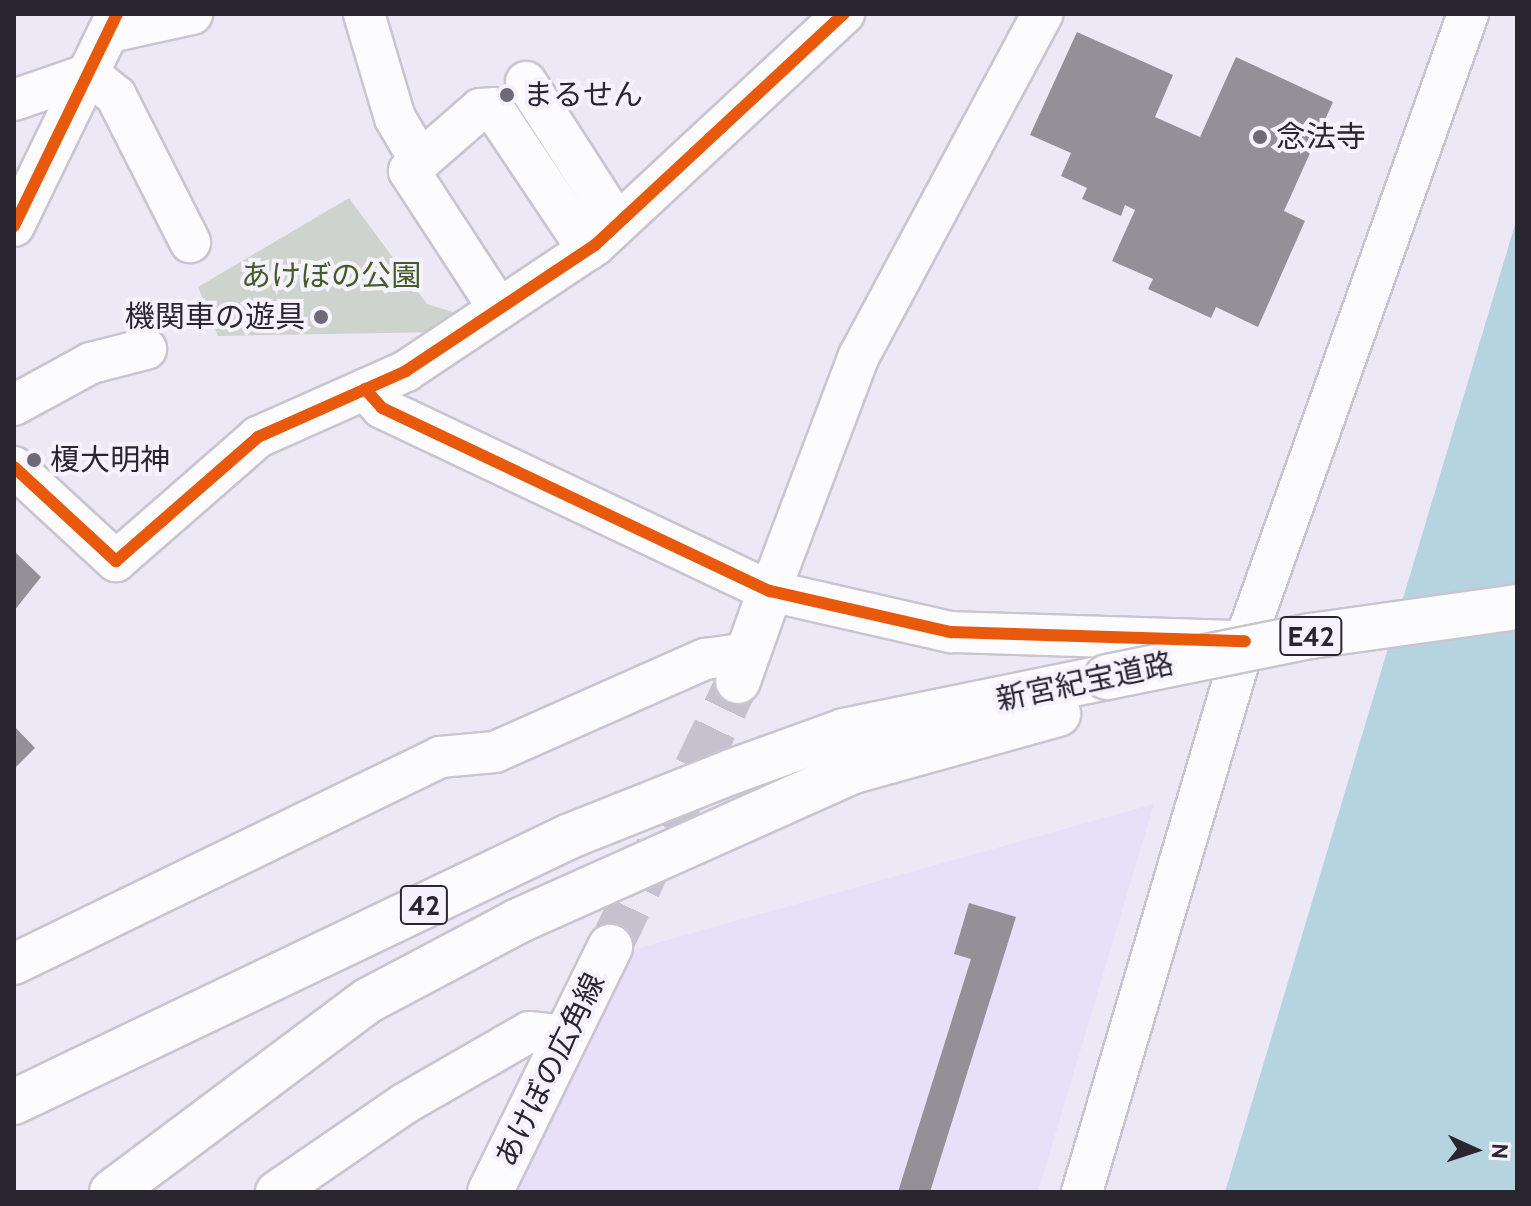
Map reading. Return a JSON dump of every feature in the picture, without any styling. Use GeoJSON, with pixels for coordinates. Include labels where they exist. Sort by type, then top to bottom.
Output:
{"type":"FeatureCollection","features":[{"type":"Feature","properties":{"kind":"main road"},"geometry":{"type":"LineString","coordinates":[[743,667],[770,591]]}},
{"type":"Feature","properties":{"kind":"main road","name":"新宮紀宝道路"},"geometry":{"type":"LineString","coordinates":[[849,751],[1109,689],[1311,636],[1517,607]]}},
{"type":"Feature","properties":{"kind":"main road","name":"新宮紀宝道路"},"geometry":{"type":"LineString","coordinates":[[1109,689],[1311,658],[1517,633]]}},
{"type":"Feature","properties":{"kind":"main road","name":"42"},"geometry":{"type":"LineString","coordinates":[[14,1102],[570,836],[849,751]]}},
{"type":"Feature","properties":{"kind":"main road","name":"42"},"geometry":{"type":"LineString","coordinates":[[112,1192],[369,1000],[849,751]]}},
{"type":"Feature","properties":{"kind":"main road","name":"あけぼの広角線"},"geometry":{"type":"LineString","coordinates":[[490,1192],[610,947]]}},
{"type":"Feature","properties":{"kind":"street"},"geometry":{"type":"LineString","coordinates":[[14,226],[114,23],[192,14]]}},
{"type":"Feature","properties":{"kind":"street"},"geometry":{"type":"LineString","coordinates":[[364,14],[395,118],[418,157]]}},
{"type":"Feature","properties":{"kind":"street"},"geometry":{"type":"LineString","coordinates":[[14,467],[116,561],[258,437],[365,389],[499,309],[588,250],[844,14]]}},
{"type":"Feature","properties":{"kind":"street"},"geometry":{"type":"LineString","coordinates":[[770,591],[859,356],[1042,14]]}},
{"type":"Feature","properties":{"kind":"street"},"geometry":{"type":"LineString","coordinates":[[1082,1192],[1245,641],[1468,14]]}},
{"type":"Feature","properties":{"kind":"street"},"geometry":{"type":"LineString","coordinates":[[17,87],[89,74],[116,96],[190,242]]}},
{"type":"Feature","properties":{"kind":"street"},"geometry":{"type":"LineString","coordinates":[[526,82],[617,223]]}},
{"type":"Feature","properties":{"kind":"street"},"geometry":{"type":"LineString","coordinates":[[499,309],[409,171],[418,157],[480,109],[493,108],[588,250]]}},
{"type":"Feature","properties":{"kind":"street"},"geometry":{"type":"LineString","coordinates":[[14,405],[91,363],[146,349]]}},
{"type":"Feature","properties":{"kind":"street"},"geometry":{"type":"LineString","coordinates":[[365,389],[382,408],[770,591],[951,632],[1245,641]]}},
{"type":"Feature","properties":{"kind":"street"},"geometry":{"type":"LineString","coordinates":[[14,964],[440,757],[495,752],[705,659],[743,667]]}},
{"type":"Feature","properties":{"kind":"street"},"geometry":{"type":"LineString","coordinates":[[276,1192],[317,1159],[529,1032],[567,1036]]}},
{"type":"Feature","properties":{"kind":"shaded area"},"geometry":{"type":"Polygon","coordinates":[[[1154,804],[1038,1192],[507,1192],[632,950],[1154,804]]]}},
{"type":"Feature","properties":{"kind":"green space","name":"あけぼの公園"},"geometry":{"type":"Polygon","coordinates":[[[349,198],[427,304],[462,315],[446,332],[218,336],[198,287],[349,198]]]}},
{"type":"Feature","properties":{"kind":"water"},"geometry":{"type":"Polygon","coordinates":[[[1517,218],[1517,1192],[1225,1192],[1517,218]]]}},
{"type":"Feature","properties":{"kind":"building"},"geometry":{"type":"Polygon","coordinates":[[[1077,32],[1173,75],[1155,117],[1200,137],[1236,57],[1333,102],[1284,211],[1305,221],[1258,327],[1216,307],[1211,318],[1148,289],[1153,279],[1112,261],[1135,210],[1125,205],[1121,216],[1082,199],[1087,188],[1061,176],[1071,153],[1030,135],[1077,32]]]}},
{"type":"Feature","properties":{"kind":"building"},"geometry":{"type":"Polygon","coordinates":[[[251,303],[282,303],[282,328],[251,328],[251,303]]]}},
{"type":"Feature","properties":{"kind":"building"},"geometry":{"type":"Polygon","coordinates":[[[14,551],[41,577],[14,611],[14,551]]]}},
{"type":"Feature","properties":{"kind":"building"},"geometry":{"type":"Polygon","coordinates":[[[14,726],[35,748],[14,769],[14,726]]]}},
{"type":"Feature","properties":{"kind":"building"},"geometry":{"type":"Polygon","coordinates":[[[969,903],[1016,917],[930,1192],[898,1192],[971,959],[954,954],[969,903]]]}},
{"type":"Feature","properties":{"kind":"tunnel"},"geometry":{"type":"LineString","coordinates":[[610,947],[738,681]]}},
{"type":"Feature","properties":{"kind":"cycle path"},"geometry":{"type":"LineString","coordinates":[[14,226],[117,14]]}},
{"type":"Feature","properties":{"kind":"cycle path"},"geometry":{"type":"LineString","coordinates":[[14,467],[116,561],[258,437],[406,371],[595,245],[844,14]]}},
{"type":"Feature","properties":{"kind":"cycle path"},"geometry":{"type":"LineString","coordinates":[[365,389],[382,408],[770,591],[951,632],[1245,641]]}},
{"type":"Feature","properties":{"kind":"place","name":"まるせん"},"geometry":{"type":"Point","coordinates":[507,95]}},
{"type":"Feature","properties":{"kind":"place","name":"念法寺"},"geometry":{"type":"Point","coordinates":[1260,137]}},
{"type":"Feature","properties":{"kind":"place","name":"機関車の遊具"},"geometry":{"type":"Point","coordinates":[321,317]}},
{"type":"Feature","properties":{"kind":"place","name":"榎大明神"},"geometry":{"type":"Point","coordinates":[34,460]}}]}
